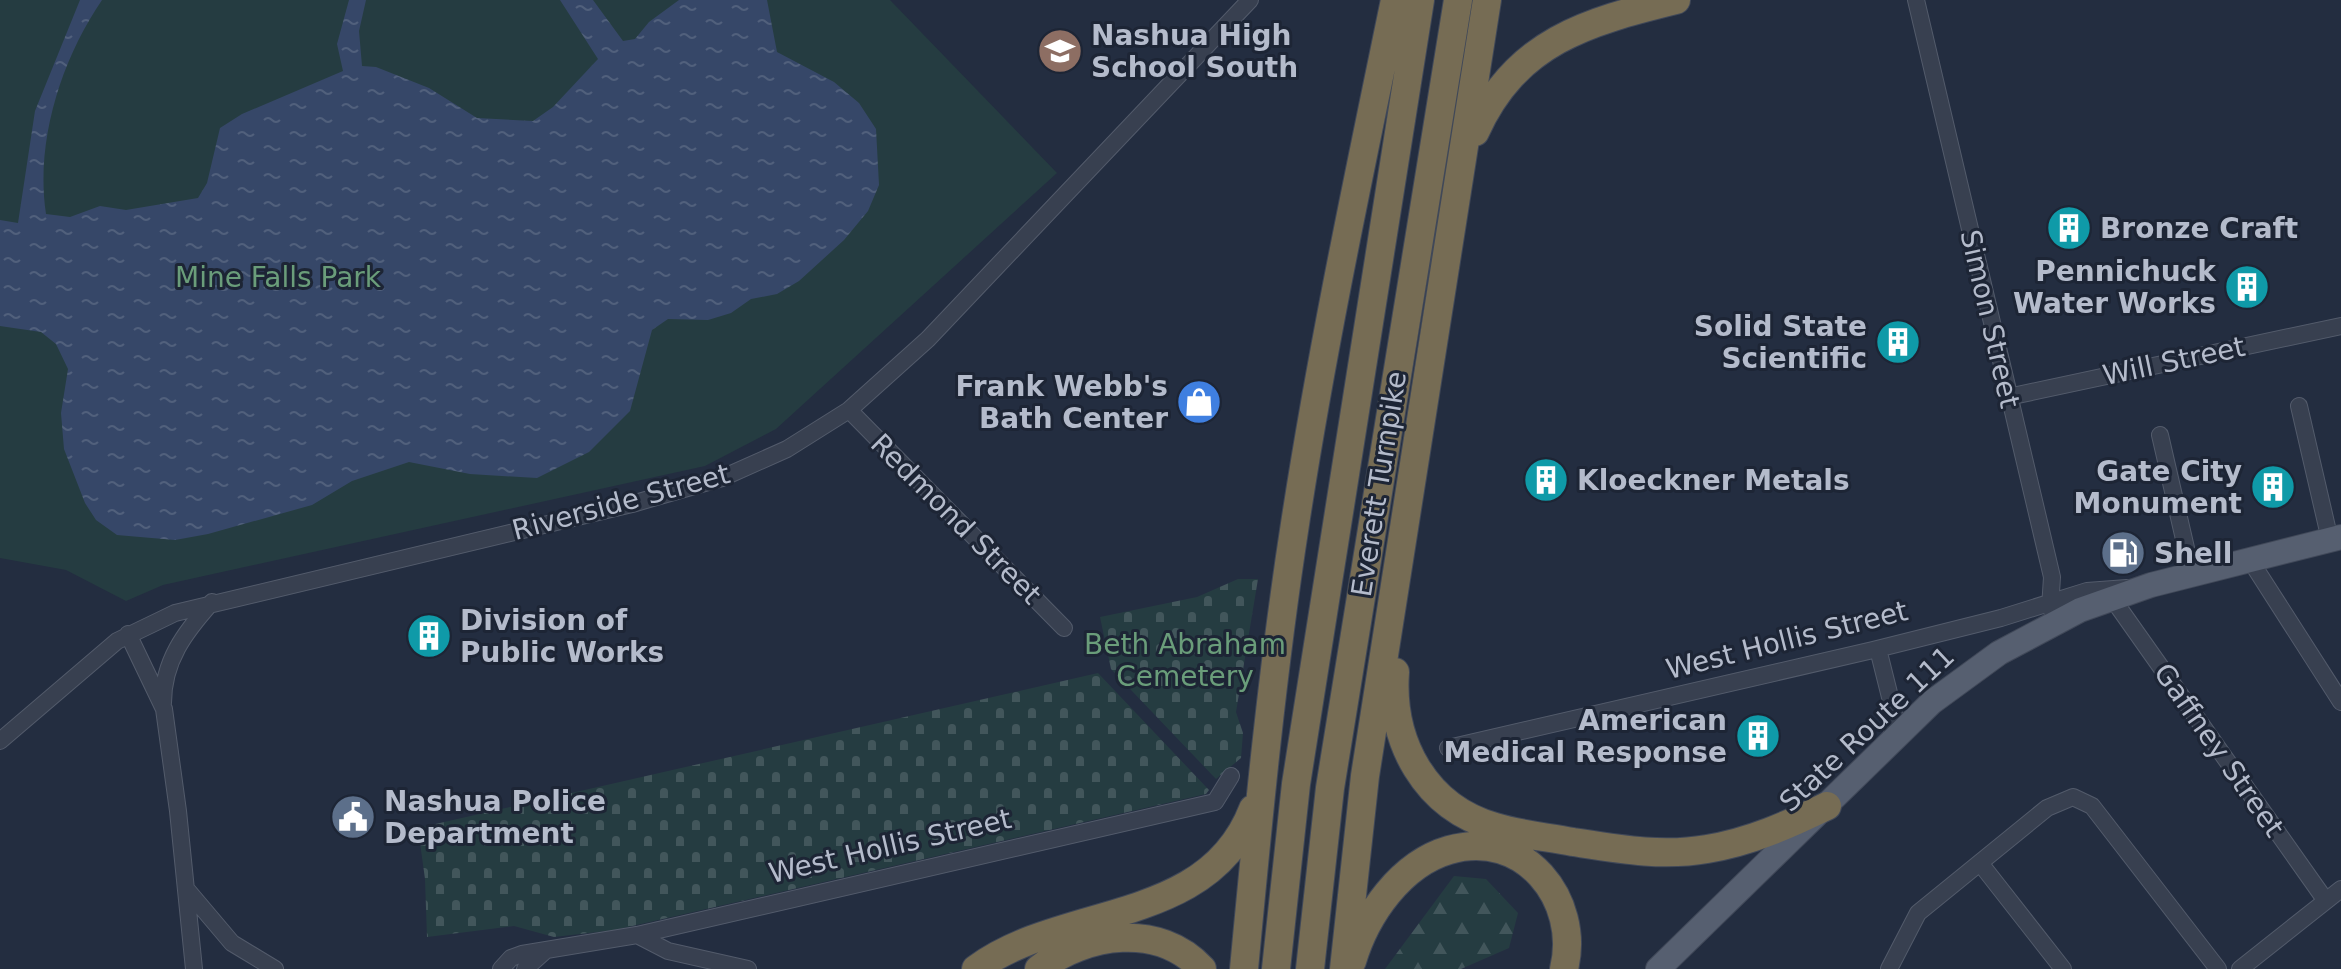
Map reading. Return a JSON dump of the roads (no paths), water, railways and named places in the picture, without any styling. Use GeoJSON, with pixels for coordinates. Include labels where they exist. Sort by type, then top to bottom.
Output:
{"type":"FeatureCollection","features":[{"type":"Feature","properties":{"kind":"highway"},"geometry":{"type":"LineString","coordinates":[[976,969],[1033,937],[1159,901],[1200,880],[1222,860],[1246,826],[1257,795],[1262,765],[1312,417],[1395,0]]}},
{"type":"Feature","properties":{"kind":"highway","name":"Everett Turnpike"},"geometry":{"type":"LineString","coordinates":[[1276,969],[1296,784],[1420,0]]}},
{"type":"Feature","properties":{"kind":"highway","name":"Everett Turnpike"},"geometry":{"type":"LineString","coordinates":[[1310,969],[1330,788],[1458,0]]}},
{"type":"Feature","properties":{"kind":"highway"},"geometry":{"type":"LineString","coordinates":[[1347,969],[1365,776],[1464,163],[1487,0]]}},
{"type":"Feature","properties":{"kind":"highway"},"geometry":{"type":"LineString","coordinates":[[1464,163],[1478,126],[1493,101],[1518,69],[1544,47],[1592,22],[1676,0]]}},
{"type":"Feature","properties":{"kind":"highway"},"geometry":{"type":"LineString","coordinates":[[1408,501],[1394,683],[1396,713],[1401,736],[1414,766],[1453,807],[1478,821],[1515,832],[1666,853],[1742,842],[1827,806]]}},
{"type":"Feature","properties":{"kind":"highway"},"geometry":{"type":"LineString","coordinates":[[1244,969],[1262,765]]}},
{"type":"Feature","properties":{"kind":"highway"},"geometry":{"type":"LineString","coordinates":[[1347,969],[1371,918],[1403,877],[1441,853],[1471,847],[1493,848],[1521,859],[1553,889],[1568,928],[1564,969]]}},
{"type":"Feature","properties":{"kind":"highway"},"geometry":{"type":"LineString","coordinates":[[1039,969],[1074,949],[1124,938],[1155,940],[1171,946],[1202,969]]}},
{"type":"Feature","properties":{"kind":"main road","name":"West Hollis Street"},"geometry":{"type":"LineString","coordinates":[[2145,587],[2336,538]]}},
{"type":"Feature","properties":{"kind":"main road","name":"State Route 111"},"geometry":{"type":"LineString","coordinates":[[1658,969],[1890,742],[1958,680],[2034,632],[2145,587]]}},
{"type":"Feature","properties":{"kind":"main road"},"geometry":{"type":"LineString","coordinates":[[1671,969],[1708,920]]}},
{"type":"Feature","properties":{"kind":"street","name":"Riverside Street"},"geometry":{"type":"LineString","coordinates":[[0,741],[128,634],[175,613],[591,514],[722,478],[787,449],[849,410],[928,339],[1250,0]]}},
{"type":"Feature","properties":{"kind":"street","name":"Simon Street"},"geometry":{"type":"LineString","coordinates":[[1916,0],[2052,577],[2052,602]]}},
{"type":"Feature","properties":{"kind":"street","name":"Will Street"},"geometry":{"type":"LineString","coordinates":[[2008,397],[2341,326]]}},
{"type":"Feature","properties":{"kind":"street"},"geometry":{"type":"LineString","coordinates":[[2299,406],[2336,538]]}},
{"type":"Feature","properties":{"kind":"street","name":"Redmond Street"},"geometry":{"type":"LineString","coordinates":[[849,410],[1064,628]]}},
{"type":"Feature","properties":{"kind":"street"},"geometry":{"type":"LineString","coordinates":[[2160,435],[2192,574]]}},
{"type":"Feature","properties":{"kind":"street"},"geometry":{"type":"LineString","coordinates":[[2250,560],[2341,702]]}},
{"type":"Feature","properties":{"kind":"street","name":"West Hollis Street"},"geometry":{"type":"LineString","coordinates":[[1448,748],[1878,649],[2097,589],[2145,587]]}},
{"type":"Feature","properties":{"kind":"street","name":"Gaffney Street"},"geometry":{"type":"LineString","coordinates":[[2112,598],[2326,901]]}},
{"type":"Feature","properties":{"kind":"street"},"geometry":{"type":"LineString","coordinates":[[194,969],[164,709],[164,682],[171,659],[187,631],[212,602]]}},
{"type":"Feature","properties":{"kind":"street"},"geometry":{"type":"LineString","coordinates":[[2034,632],[2044,622],[2052,602]]}},
{"type":"Feature","properties":{"kind":"street"},"geometry":{"type":"LineString","coordinates":[[128,634],[164,709]]}},
{"type":"Feature","properties":{"kind":"street"},"geometry":{"type":"LineString","coordinates":[[1878,649],[1894,713],[1890,742]]}},
{"type":"Feature","properties":{"kind":"street","name":"West Hollis Street"},"geometry":{"type":"LineString","coordinates":[[501,969],[514,956],[637,935],[1215,802],[1231,776]]}},
{"type":"Feature","properties":{"kind":"street"},"geometry":{"type":"LineString","coordinates":[[1889,969],[1918,913],[2047,808],[2073,797],[2083,799],[2218,969]]}},
{"type":"Feature","properties":{"kind":"street"},"geometry":{"type":"LineString","coordinates":[[1980,863],[2063,969]]}},
{"type":"Feature","properties":{"kind":"street"},"geometry":{"type":"LineString","coordinates":[[185,887],[209,920],[232,943],[275,969]]}},
{"type":"Feature","properties":{"kind":"street"},"geometry":{"type":"LineString","coordinates":[[2240,969],[2341,889]]}},
{"type":"Feature","properties":{"kind":"street"},"geometry":{"type":"LineString","coordinates":[[637,935],[668,951],[748,969]]}},
{"type":"Feature","properties":{"kind":"street"},"geometry":{"type":"LineString","coordinates":[[525,969],[535,957],[547,950]]}},
{"type":"Feature","properties":{"kind":"water"},"geometry":{"type":"Polygon","coordinates":[[[80,0],[102,0],[74,49],[54,102],[44,159],[46,214],[70,217],[100,206],[126,210],[198,198],[207,183],[220,128],[242,114],[343,71],[337,44],[349,0],[366,0],[359,31],[362,66],[376,67],[429,88],[477,118],[533,121],[553,107],[598,59],[560,0],[593,0],[623,41],[635,39],[649,22],[679,0],[767,0],[777,52],[834,82],[859,103],[876,129],[879,185],[868,211],[844,240],[799,281],[777,294],[751,299],[731,313],[708,320],[668,319],[652,330],[630,411],[589,452],[537,478],[470,474],[409,462],[352,481],[312,505],[208,534],[175,540],[117,535],[96,520],[85,503],[64,449],[61,413],[68,369],[56,344],[41,332],[0,326],[0,220],[18,223],[35,111],[80,0]]]}},
{"type":"Feature","properties":{"kind":"place","name":"Nashua High School South"},"geometry":{"type":"Point","coordinates":[1060,51]}},
{"type":"Feature","properties":{"kind":"place","name":"Bronze Craft"},"geometry":{"type":"Point","coordinates":[2069,228]}},
{"type":"Feature","properties":{"kind":"place","name":"Pennichuck Water Works"},"geometry":{"type":"Point","coordinates":[2247,287]}},
{"type":"Feature","properties":{"kind":"place","name":"Solid State Scientific"},"geometry":{"type":"Point","coordinates":[1898,342]}},
{"type":"Feature","properties":{"kind":"place","name":"Frank Webb's Bath Center"},"geometry":{"type":"Point","coordinates":[1199,402]}},
{"type":"Feature","properties":{"kind":"place","name":"Kloeckner Metals"},"geometry":{"type":"Point","coordinates":[1546,480]}},
{"type":"Feature","properties":{"kind":"place","name":"Gate City Monument"},"geometry":{"type":"Point","coordinates":[2273,487]}},
{"type":"Feature","properties":{"kind":"place","name":"Shell"},"geometry":{"type":"Point","coordinates":[2123,553]}},
{"type":"Feature","properties":{"kind":"place","name":"Division of Public Works"},"geometry":{"type":"Point","coordinates":[429,636]}},
{"type":"Feature","properties":{"kind":"place","name":"American Medical Response"},"geometry":{"type":"Point","coordinates":[1758,736]}},
{"type":"Feature","properties":{"kind":"place","name":"Nashua Police Department"},"geometry":{"type":"Point","coordinates":[353,817]}},
{"type":"Feature","properties":{"kind":"park label","name":"Mine Falls Park"},"geometry":{"type":"Point","coordinates":[278,277]}},
{"type":"Feature","properties":{"kind":"park label","name":"Beth Abraham Cemetery"},"geometry":{"type":"Point","coordinates":[1185,660]}}]}
